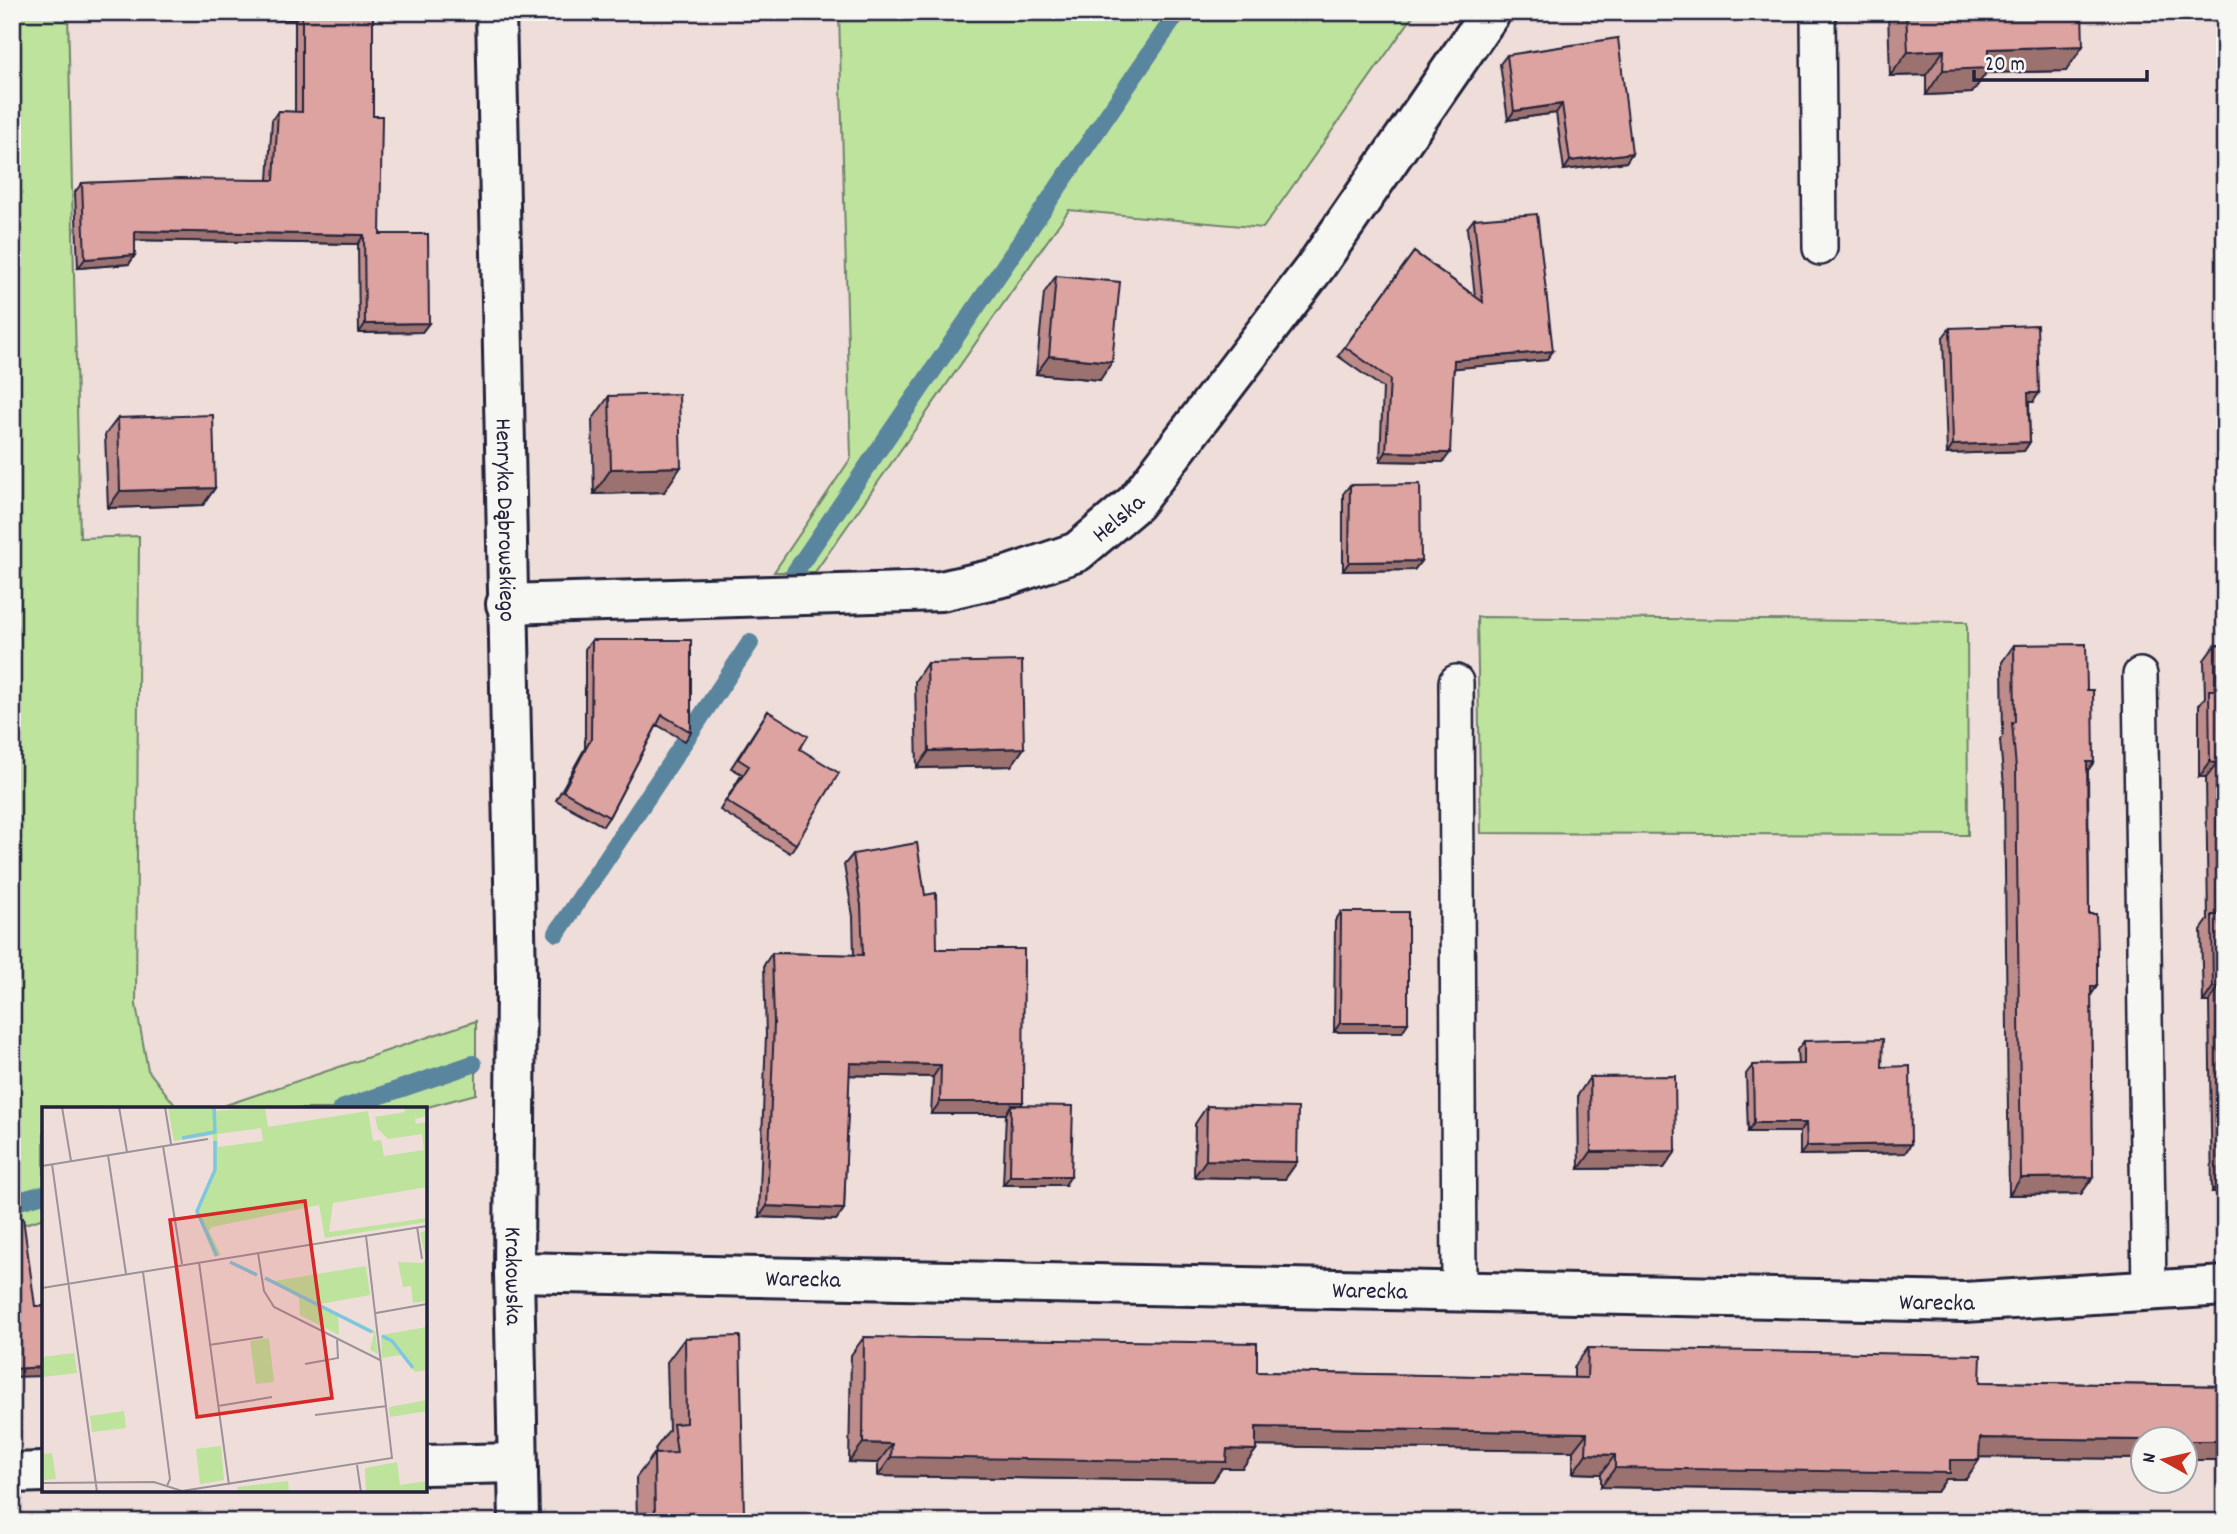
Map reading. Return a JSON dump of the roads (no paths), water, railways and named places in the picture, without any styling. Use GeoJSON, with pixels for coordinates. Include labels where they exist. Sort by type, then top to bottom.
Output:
{"type":"FeatureCollection","features":[{"type":"Feature","properties":{"kind":"street","name":"Henryka Dąbrowskiego"},"geometry":{"type":"LineString","coordinates":[[496,12],[516,1028]]}},
{"type":"Feature","properties":{"kind":"street","name":"Helska"},"geometry":{"type":"LineString","coordinates":[[506,604],[941,590],[1007,576],[1077,552],[1135,503],[1191,432],[1316,266],[1491,12]]}},
{"type":"Feature","properties":{"kind":"street","name":"Krakowska"},"geometry":{"type":"LineString","coordinates":[[516,1028],[514,1272],[519,1522]]}},
{"type":"Feature","properties":{"kind":"street","name":"Warecka"},"geometry":{"type":"LineString","coordinates":[[514,1272],[1459,1289],[1964,1302],[2225,1286]]}},
{"type":"Feature","properties":{"kind":"street"},"geometry":{"type":"LineString","coordinates":[[427,1465],[517,1463]]}},
{"type":"Feature","properties":{"kind":"street"},"geometry":{"type":"LineString","coordinates":[[12,1473],[42,1472]]}},
{"type":"Feature","properties":{"kind":"lane"},"geometry":{"type":"LineString","coordinates":[[1818,12],[1820,248]]}},
{"type":"Feature","properties":{"kind":"lane"},"geometry":{"type":"LineString","coordinates":[[2140,675],[2149,1291]]}},
{"type":"Feature","properties":{"kind":"lane"},"geometry":{"type":"LineString","coordinates":[[1456,682],[1459,1289]]}},
{"type":"Feature","properties":{"kind":"waterway"},"geometry":{"type":"LineString","coordinates":[[795,572],[1178,12]]}},
{"type":"Feature","properties":{"kind":"waterway"},"geometry":{"type":"LineString","coordinates":[[557,933],[750,643]]}},
{"type":"Feature","properties":{"kind":"waterway"},"geometry":{"type":"LineString","coordinates":[[347,1107],[473,1064]]}},
{"type":"Feature","properties":{"kind":"waterway"},"geometry":{"type":"LineString","coordinates":[[12,1203],[42,1195]]}}]}
